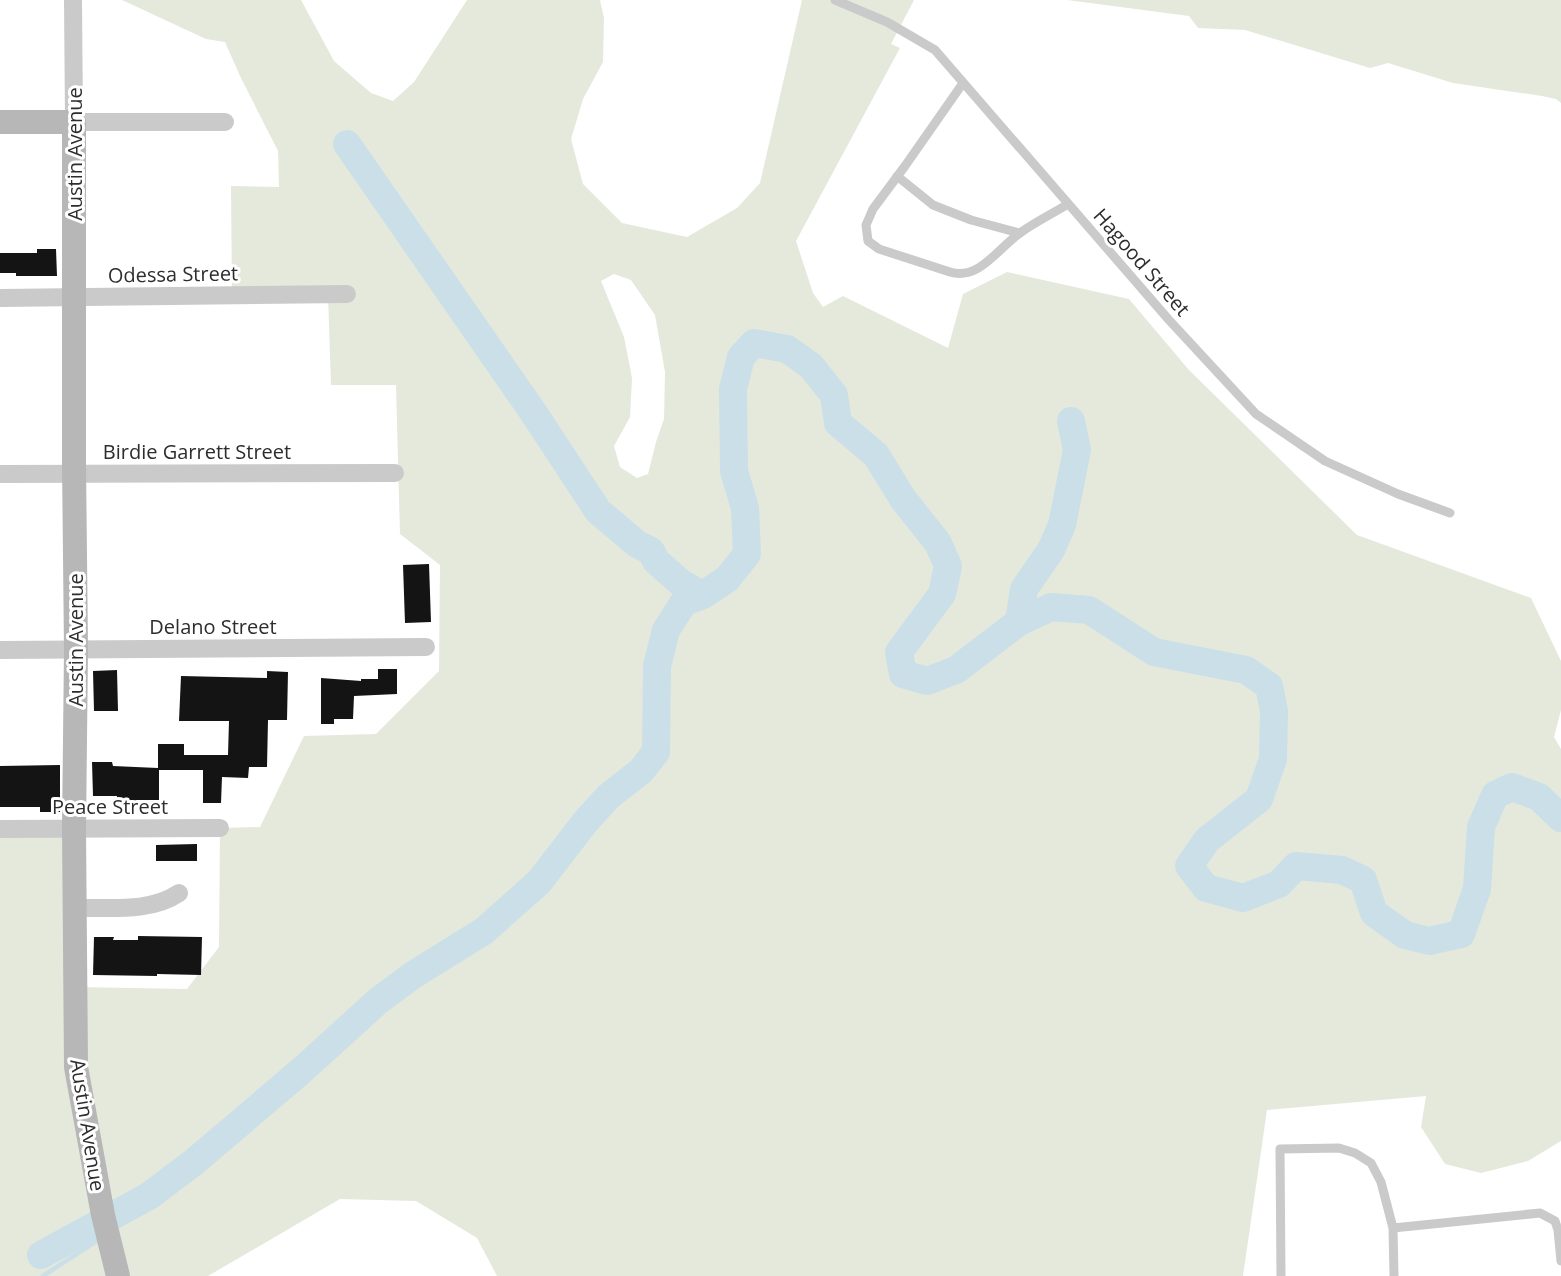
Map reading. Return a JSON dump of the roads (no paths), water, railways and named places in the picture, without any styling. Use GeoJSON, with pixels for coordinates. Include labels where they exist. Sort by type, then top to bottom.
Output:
{"type":"FeatureCollection","features":[{"type":"Feature","properties":{"kind":"street","name":"Austin Avenue"},"geometry":{"type":"LineString","coordinates":[[73,0],[76,1066],[105,1226],[118,1276]]}},
{"type":"Feature","properties":{"kind":"street"},"geometry":{"type":"LineString","coordinates":[[0,122],[225,122]]}},
{"type":"Feature","properties":{"kind":"street","name":"Odessa Street"},"geometry":{"type":"LineString","coordinates":[[0,298],[347,294]]}},
{"type":"Feature","properties":{"kind":"street","name":"Birdie Garrett Street"},"geometry":{"type":"LineString","coordinates":[[0,474],[395,473]]}},
{"type":"Feature","properties":{"kind":"street","name":"Delano Street"},"geometry":{"type":"LineString","coordinates":[[0,650],[426,647]]}},
{"type":"Feature","properties":{"kind":"street","name":"Peace Street"},"geometry":{"type":"LineString","coordinates":[[0,829],[220,828]]}},
{"type":"Feature","properties":{"kind":"street"},"geometry":{"type":"LineString","coordinates":[[75,908],[137,907],[169,900],[179,893]]}},
{"type":"Feature","properties":{"kind":"lane","name":"Hagood Street"},"geometry":{"type":"LineString","coordinates":[[835,0],[887,22],[934,50],[1169,320],[1256,414],[1325,461],[1398,494],[1450,513]]}},
{"type":"Feature","properties":{"kind":"lane"},"geometry":{"type":"LineString","coordinates":[[963,83],[879,199],[866,225],[868,241],[879,249],[959,275],[970,273],[982,266],[1019,233],[1068,204]]}},
{"type":"Feature","properties":{"kind":"lane"},"geometry":{"type":"LineString","coordinates":[[897,176],[933,205],[970,220],[1019,233]]}},
{"type":"Feature","properties":{"kind":"lane"},"geometry":{"type":"LineString","coordinates":[[1281,1276],[1280,1149],[1339,1148],[1355,1153],[1371,1163],[1381,1182],[1393,1228],[1394,1276]]}},
{"type":"Feature","properties":{"kind":"lane"},"geometry":{"type":"LineString","coordinates":[[1393,1228],[1540,1213],[1555,1221],[1561,1261]]}},
{"type":"Feature","properties":{"kind":"waterway"},"geometry":{"type":"LineString","coordinates":[[347,144],[533,412],[598,511],[637,544],[651,551],[656,561],[681,583],[703,595]]}},
{"type":"Feature","properties":{"kind":"waterway"},"geometry":{"type":"LineString","coordinates":[[41,1255],[149,1196],[194,1162],[301,1071],[378,1001],[413,975],[484,931],[539,882],[586,821],[609,796],[641,771],[656,752],[657,666],[666,630],[684,602],[703,595],[727,579],[747,554],[745,508],[734,471],[733,389],[741,357],[754,343],[787,349],[811,366],[834,395],[838,423],[876,455],[903,499],[938,543],[948,566],[942,594],[899,652],[903,674],[927,681],[956,670],[1019,622],[1051,607],[1089,610],[1154,652],[1246,670],[1269,686],[1274,711],[1273,759],[1259,799],[1207,840],[1189,866],[1206,888],[1243,898],[1279,884],[1296,866],[1342,870],[1363,880],[1374,913],[1405,935],[1429,941],[1461,934],[1477,889],[1481,827],[1495,795],[1512,787],[1539,797],[1561,818]]}},
{"type":"Feature","properties":{"kind":"waterway"},"geometry":{"type":"LineString","coordinates":[[1019,622],[1024,589],[1051,550],[1062,525],[1077,450],[1071,421]]}},
{"type":"Feature","properties":{"kind":"waterway"},"geometry":{"type":"LineString","coordinates":[[115,1228],[244,1131],[488,918]]}},
{"type":"Feature","properties":{"kind":"waterway"},"geometry":{"type":"LineString","coordinates":[[43,1276],[101,1238]]}}]}
